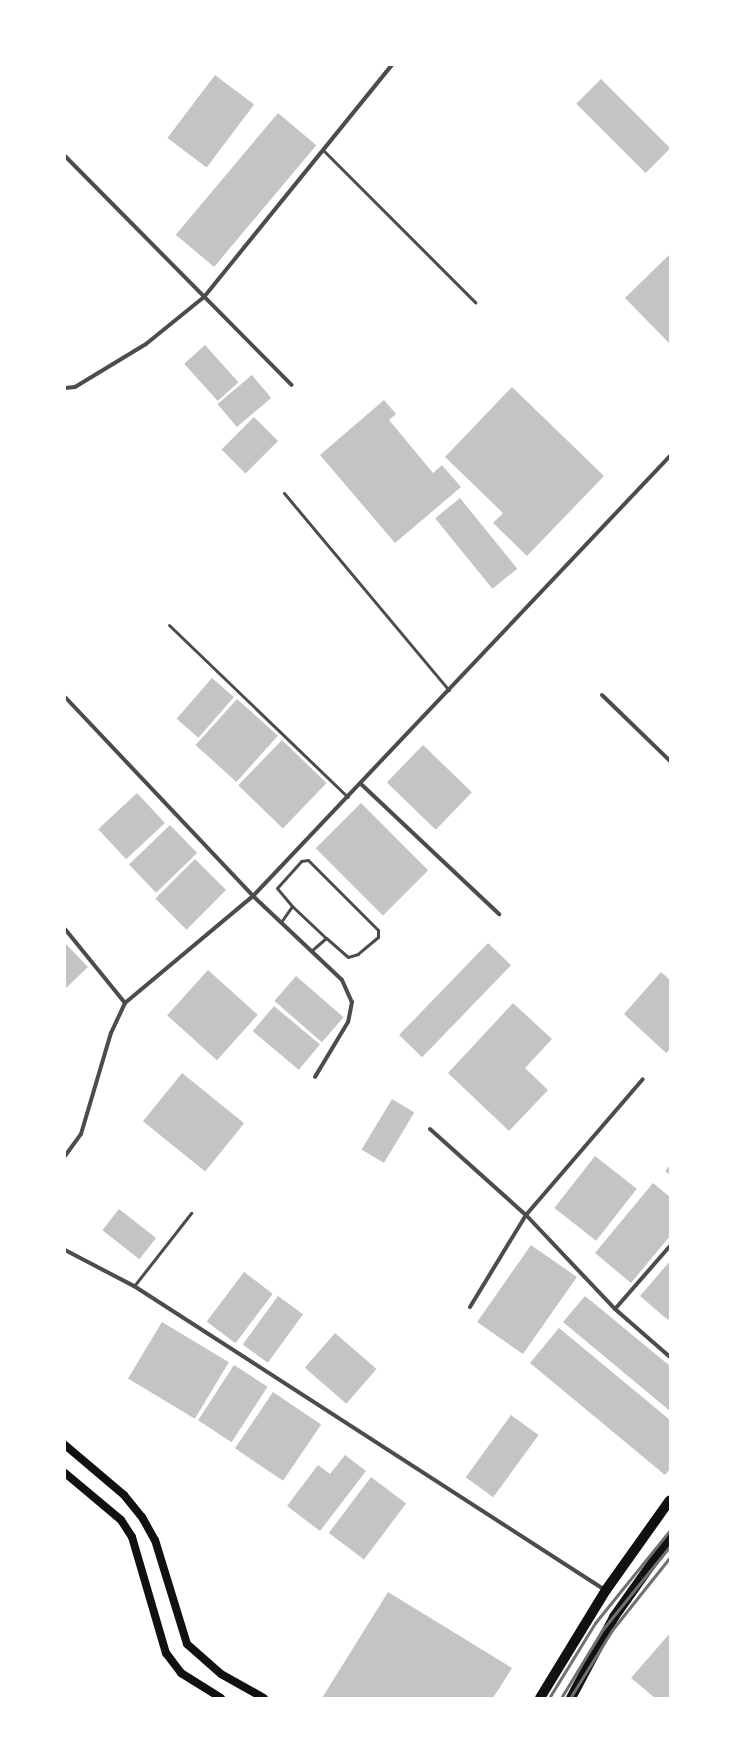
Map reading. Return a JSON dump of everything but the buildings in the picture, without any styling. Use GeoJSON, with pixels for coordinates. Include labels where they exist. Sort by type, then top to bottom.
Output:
{"type":"FeatureCollection","features":[{"type":"Feature","properties":{"kind":"main road"},"geometry":{"type":"LineString","coordinates":[[65,1445],[124,1495],[142,1517],[155,1540],[187,1644],[221,1674],[264,1698]]}},
{"type":"Feature","properties":{"kind":"main road"},"geometry":{"type":"LineString","coordinates":[[65,1473],[121,1520],[132,1537],[166,1653],[181,1673],[221,1698]]}},
{"type":"Feature","properties":{"kind":"main road"},"geometry":{"type":"LineString","coordinates":[[540,1698],[606,1590],[670,1500]]}},
{"type":"Feature","properties":{"kind":"main road"},"geometry":{"type":"LineString","coordinates":[[571,1698],[614,1617],[670,1538]]}},
{"type":"Feature","properties":{"kind":"street"},"geometry":{"type":"LineString","coordinates":[[65,388],[75,387],[146,344],[204,297],[324,151],[392,65]]}},
{"type":"Feature","properties":{"kind":"street"},"geometry":{"type":"LineString","coordinates":[[65,156],[292,385]]}},
{"type":"Feature","properties":{"kind":"street"},"geometry":{"type":"LineString","coordinates":[[65,1156],[81,1134],[111,1033],[126,1003],[253,896],[361,784],[670,456]]}},
{"type":"Feature","properties":{"kind":"street"},"geometry":{"type":"LineString","coordinates":[[602,695],[670,760]]}},
{"type":"Feature","properties":{"kind":"street"},"geometry":{"type":"LineString","coordinates":[[65,697],[253,896],[342,980],[352,1002],[348,1022],[315,1077]]}},
{"type":"Feature","properties":{"kind":"street"},"geometry":{"type":"LineString","coordinates":[[361,784],[499,914]]}},
{"type":"Feature","properties":{"kind":"street"},"geometry":{"type":"LineString","coordinates":[[65,929],[126,1003]]}},
{"type":"Feature","properties":{"kind":"street"},"geometry":{"type":"LineString","coordinates":[[470,1307],[526,1215],[643,1079]]}},
{"type":"Feature","properties":{"kind":"street"},"geometry":{"type":"LineString","coordinates":[[430,1129],[526,1215],[615,1309],[670,1357]]}},
{"type":"Feature","properties":{"kind":"street"},"geometry":{"type":"LineString","coordinates":[[615,1309],[670,1246]]}},
{"type":"Feature","properties":{"kind":"street"},"geometry":{"type":"LineString","coordinates":[[65,1250],[134,1286],[606,1590]]}},
{"type":"Feature","properties":{"kind":"lane"},"geometry":{"type":"LineString","coordinates":[[324,151],[475,302]]}},
{"type":"Feature","properties":{"kind":"lane"},"geometry":{"type":"LineString","coordinates":[[284,493],[449,690]]}},
{"type":"Feature","properties":{"kind":"lane"},"geometry":{"type":"LineString","coordinates":[[169,625],[348,797]]}},
{"type":"Feature","properties":{"kind":"lane"},"geometry":{"type":"LineString","coordinates":[[308,860],[378,930],[378,937],[358,954],[348,957],[292,906],[277,888],[301,861],[308,860]]}},
{"type":"Feature","properties":{"kind":"lane"},"geometry":{"type":"LineString","coordinates":[[281,922],[292,906]]}},
{"type":"Feature","properties":{"kind":"lane"},"geometry":{"type":"LineString","coordinates":[[312,951],[326,938]]}},
{"type":"Feature","properties":{"kind":"lane"},"geometry":{"type":"LineString","coordinates":[[134,1286],[191,1213]]}},
{"type":"Feature","properties":{"kind":"railway"},"geometry":{"type":"LineString","coordinates":[[549,1698],[595,1623],[670,1530]]}},
{"type":"Feature","properties":{"kind":"railway"},"geometry":{"type":"LineString","coordinates":[[561,1698],[603,1629],[670,1546]]}},
{"type":"Feature","properties":{"kind":"railway"},"geometry":{"type":"LineString","coordinates":[[570,1698],[612,1630],[670,1557]]}}]}
